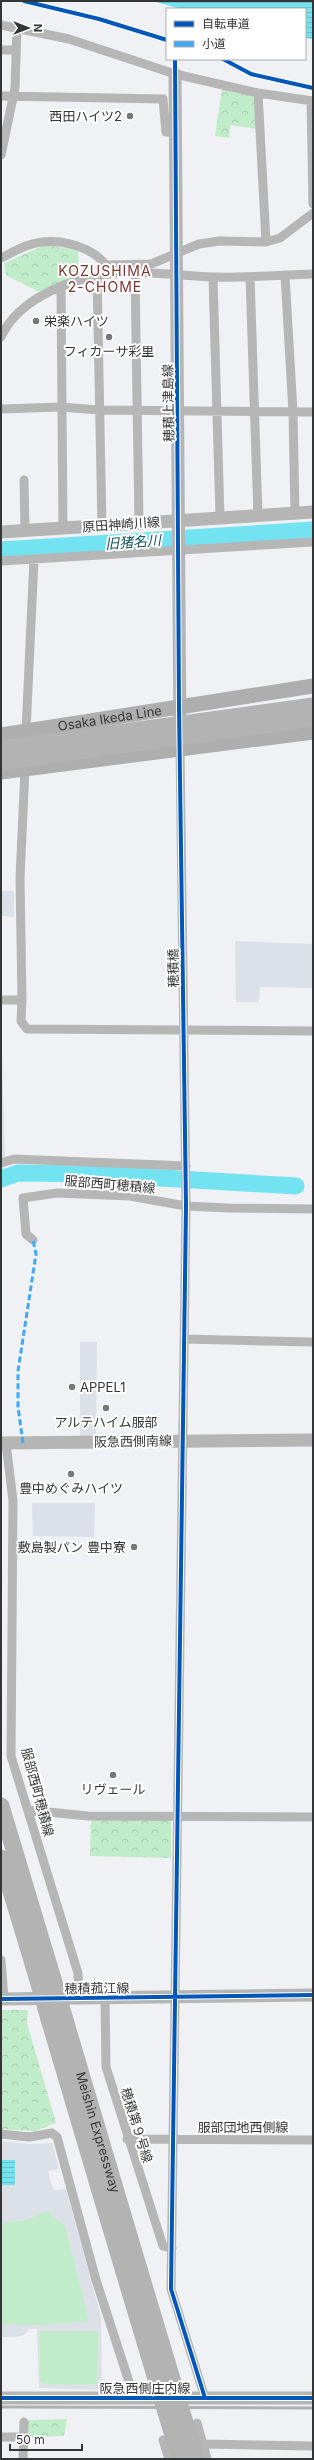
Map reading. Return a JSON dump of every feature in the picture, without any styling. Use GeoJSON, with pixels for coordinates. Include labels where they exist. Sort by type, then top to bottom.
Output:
{"type":"FeatureCollection","features":[{"type":"Feature","properties":{"kind":"highway"},"geometry":{"type":"LineString","coordinates":[[1,749],[313,706]]}},
{"type":"Feature","properties":{"kind":"highway"},"geometry":{"type":"LineString","coordinates":[[1,762],[313,718]]}},
{"type":"Feature","properties":{"kind":"highway","name":"Meishin Expressway"},"geometry":{"type":"LineString","coordinates":[[1,1806],[45,1978],[132,2271],[180,2459]]}},
{"type":"Feature","properties":{"kind":"highway","name":"Meishin Expressway"},"geometry":{"type":"LineString","coordinates":[[1,1858],[45,1978]]}},
{"type":"Feature","properties":{"kind":"highway","name":"Meishin Expressway"},"geometry":{"type":"LineString","coordinates":[[132,2271],[199,2452]]}},
{"type":"Feature","properties":{"kind":"main road","name":"Osaka Ikeda Line"},"geometry":{"type":"LineString","coordinates":[[1,734],[313,686]]}},
{"type":"Feature","properties":{"kind":"main road"},"geometry":{"type":"LineString","coordinates":[[1,772],[180,747],[313,732]]}},
{"type":"Feature","properties":{"kind":"street"},"geometry":{"type":"LineString","coordinates":[[1,25],[69,39],[175,74],[258,93],[312,101],[313,204]]}},
{"type":"Feature","properties":{"kind":"street"},"geometry":{"type":"LineString","coordinates":[[1,155],[15,88],[17,28]]}},
{"type":"Feature","properties":{"kind":"street"},"geometry":{"type":"LineString","coordinates":[[1,50],[16,50]]}},
{"type":"Feature","properties":{"kind":"street","name":"穂積上津島線"},"geometry":{"type":"LineString","coordinates":[[175,74],[180,747]]}},
{"type":"Feature","properties":{"kind":"street"},"geometry":{"type":"LineString","coordinates":[[258,93],[266,242]]}},
{"type":"Feature","properties":{"kind":"street"},"geometry":{"type":"LineString","coordinates":[[1,96],[163,99],[166,132],[176,134]]}},
{"type":"Feature","properties":{"kind":"street"},"geometry":{"type":"LineString","coordinates":[[1,258],[27,245],[49,242],[79,246],[97,254],[106,265],[151,264],[206,243],[266,242],[280,238],[313,213]]}},
{"type":"Feature","properties":{"kind":"street"},"geometry":{"type":"LineString","coordinates":[[135,273],[140,523]]}},
{"type":"Feature","properties":{"kind":"street"},"geometry":{"type":"LineString","coordinates":[[1,337],[7,324],[24,306],[61,288],[97,276],[135,273],[213,277],[313,274]]}},
{"type":"Feature","properties":{"kind":"street"},"geometry":{"type":"LineString","coordinates":[[285,275],[293,412],[295,513]]}},
{"type":"Feature","properties":{"kind":"street"},"geometry":{"type":"LineString","coordinates":[[97,276],[102,526]]}},
{"type":"Feature","properties":{"kind":"street"},"geometry":{"type":"LineString","coordinates":[[213,277],[220,518]]}},
{"type":"Feature","properties":{"kind":"street"},"geometry":{"type":"LineString","coordinates":[[250,277],[256,411],[258,516]]}},
{"type":"Feature","properties":{"kind":"street"},"geometry":{"type":"LineString","coordinates":[[61,288],[63,528]]}},
{"type":"Feature","properties":{"kind":"street"},"geometry":{"type":"LineString","coordinates":[[1,409],[61,407],[99,410],[178,409],[313,412]]}},
{"type":"Feature","properties":{"kind":"street"},"geometry":{"type":"LineString","coordinates":[[24,480],[25,530]]}},
{"type":"Feature","properties":{"kind":"street","name":"原田神崎川線"},"geometry":{"type":"LineString","coordinates":[[1,532],[140,523],[179,525],[220,518],[313,512]]}},
{"type":"Feature","properties":{"kind":"street"},"geometry":{"type":"LineString","coordinates":[[1,561],[179,548],[313,542]]}},
{"type":"Feature","properties":{"kind":"street"},"geometry":{"type":"LineString","coordinates":[[26,731],[34,559]]}},
{"type":"Feature","properties":{"kind":"street","name":"穂積橋"},"geometry":{"type":"LineString","coordinates":[[180,747],[186,1206],[181,1441],[178,1815],[174,1997],[171,2289],[205,2398]]}},
{"type":"Feature","properties":{"kind":"street"},"geometry":{"type":"LineString","coordinates":[[25,769],[20,878],[21,1021],[26,1029],[313,1031]]}},
{"type":"Feature","properties":{"kind":"street"},"geometry":{"type":"LineString","coordinates":[[1,1000],[22,1000]]}},
{"type":"Feature","properties":{"kind":"street"},"geometry":{"type":"LineString","coordinates":[[1,1163],[14,1159],[186,1169]]}},
{"type":"Feature","properties":{"kind":"street","name":"服部西町穂積線"},"geometry":{"type":"LineString","coordinates":[[33,1240],[26,1234],[23,1198],[57,1193],[130,1196],[186,1206],[313,1209]]}},
{"type":"Feature","properties":{"kind":"street"},"geometry":{"type":"LineString","coordinates":[[184,1339],[313,1342]]}},
{"type":"Feature","properties":{"kind":"street","name":"阪急西側南線"},"geometry":{"type":"LineString","coordinates":[[4,1443],[313,1440]]}},
{"type":"Feature","properties":{"kind":"street","name":"服部西町穂積線"},"geometry":{"type":"LineString","coordinates":[[4,1443],[13,1501],[11,1756],[78,1973],[79,1999]]}},
{"type":"Feature","properties":{"kind":"street"},"geometry":{"type":"LineString","coordinates":[[28,1810],[88,1816],[178,1815],[313,1817]]}},
{"type":"Feature","properties":{"kind":"street"},"geometry":{"type":"LineString","coordinates":[[1,1960],[2,1999]]}},
{"type":"Feature","properties":{"kind":"street","name":"穂積菰江線"},"geometry":{"type":"LineString","coordinates":[[2,1999],[105,1999],[313,1995]]}},
{"type":"Feature","properties":{"kind":"street","name":"穂積第９号線"},"geometry":{"type":"LineString","coordinates":[[105,1999],[106,2067],[127,2139],[163,2246],[172,2248]]}},
{"type":"Feature","properties":{"kind":"street"},"geometry":{"type":"LineString","coordinates":[[1,2134],[29,2137],[52,2133],[57,2137],[96,2280],[134,2397]]}},
{"type":"Feature","properties":{"kind":"street","name":"服部団地西側線"},"geometry":{"type":"LineString","coordinates":[[127,2139],[313,2140]]}},
{"type":"Feature","properties":{"kind":"street","name":"阪急西側庄内線"},"geometry":{"type":"LineString","coordinates":[[1,2398],[313,2398]]}},
{"type":"Feature","properties":{"kind":"street"},"geometry":{"type":"LineString","coordinates":[[23,2459],[24,2422]]}},
{"type":"Feature","properties":{"kind":"street"},"geometry":{"type":"LineString","coordinates":[[197,2423],[199,2452],[207,2459]]}},
{"type":"Feature","properties":{"kind":"street"},"geometry":{"type":"LineString","coordinates":[[1,2437],[23,2437]]}},
{"type":"Feature","properties":{"kind":"street"},"geometry":{"type":"LineString","coordinates":[[163,2440],[169,2459]]}},
{"type":"Feature","properties":{"kind":"street"},"geometry":{"type":"LineString","coordinates":[[199,2452],[313,2446]]}},
{"type":"Feature","properties":{"kind":"shaded area"},"geometry":{"type":"Polygon","coordinates":[[[1,891],[14,891],[14,917],[1,916],[1,891]]]}},
{"type":"Feature","properties":{"kind":"shaded area"},"geometry":{"type":"Polygon","coordinates":[[[235,941],[313,944],[313,988],[260,987],[259,1002],[236,1002],[235,941]]]}},
{"type":"Feature","properties":{"kind":"shaded area"},"geometry":{"type":"Polygon","coordinates":[[[1,1020],[5,1158],[1,1159],[1,1020]]]}},
{"type":"Feature","properties":{"kind":"shaded area"},"geometry":{"type":"Polygon","coordinates":[[[80,1342],[97,1342],[96,1438],[80,1438],[80,1342]]]}},
{"type":"Feature","properties":{"kind":"shaded area"},"geometry":{"type":"Polygon","coordinates":[[[32,1503],[95,1503],[94,1537],[33,1536],[32,1503]]]}},
{"type":"Feature","properties":{"kind":"shaded area"},"geometry":{"type":"Polygon","coordinates":[[[1,2141],[29,2144],[52,2143],[59,2169],[48,2171],[53,2190],[66,2189],[101,2317],[102,2390],[39,2388],[37,2329],[29,2329],[24,2335],[17,2337],[1,2337],[1,2141]]]}},
{"type":"Feature","properties":{"kind":"green space"},"geometry":{"type":"Polygon","coordinates":[[[222,89],[252,96],[254,99],[256,129],[230,125],[229,138],[215,136],[222,89]]]}},
{"type":"Feature","properties":{"kind":"green space"},"geometry":{"type":"Polygon","coordinates":[[[45,245],[78,250],[79,277],[44,291],[37,291],[6,275],[4,263],[45,245]]]}},
{"type":"Feature","properties":{"kind":"green space"},"geometry":{"type":"Polygon","coordinates":[[[93,1819],[171,1819],[171,1858],[90,1856],[91,1822],[93,1819]]]}},
{"type":"Feature","properties":{"kind":"green space"},"geometry":{"type":"Polygon","coordinates":[[[1,2010],[28,2010],[27,2023],[56,2123],[35,2131],[1,2129],[1,2010]]]}},
{"type":"Feature","properties":{"kind":"green space"},"geometry":{"type":"Polygon","coordinates":[[[47,2211],[65,2226],[89,2321],[40,2325],[1,2324],[1,2223],[27,2220],[47,2211]]]}},
{"type":"Feature","properties":{"kind":"green space"},"geometry":{"type":"Polygon","coordinates":[[[40,2331],[98,2331],[97,2384],[44,2384],[40,2380],[40,2331]]]}},
{"type":"Feature","properties":{"kind":"green space"},"geometry":{"type":"Polygon","coordinates":[[[67,2419],[64,2436],[27,2437],[27,2420],[67,2419]]]}},
{"type":"Feature","properties":{"kind":"water"},"geometry":{"type":"Polygon","coordinates":[[[153,1],[313,1],[313,39],[306,38],[306,8],[178,8],[153,1]]]}},
{"type":"Feature","properties":{"kind":"water"},"geometry":{"type":"Polygon","coordinates":[[[1,2160],[15,2160],[15,2185],[1,2185],[1,2160]]]}},
{"type":"Feature","properties":{"kind":"waterway","name":"旧猪名川"},"geometry":{"type":"LineString","coordinates":[[1,550],[313,530]]}},
{"type":"Feature","properties":{"kind":"waterway"},"geometry":{"type":"LineString","coordinates":[[1,1179],[18,1173],[95,1174],[296,1186]]}},
{"type":"Feature","properties":{"kind":"railway"},"geometry":{"type":"LineString","coordinates":[[1,2407],[313,2408]]}},
{"type":"Feature","properties":{"kind":"marked path"},"geometry":{"type":"LineString","coordinates":[[23,1443],[18,1407],[18,1371],[36,1254],[33,1240]]}},
{"type":"Feature","properties":{"kind":"cycle path"},"geometry":{"type":"LineString","coordinates":[[24,1],[99,19],[166,40]]}},
{"type":"Feature","properties":{"kind":"cycle path"},"geometry":{"type":"LineString","coordinates":[[175,60],[179,706],[186,1206],[171,2289],[205,2398]]}},
{"type":"Feature","properties":{"kind":"cycle path"},"geometry":{"type":"LineString","coordinates":[[225,60],[251,74],[313,88]]}},
{"type":"Feature","properties":{"kind":"cycle path"},"geometry":{"type":"LineString","coordinates":[[1,1999],[313,1995]]}},
{"type":"Feature","properties":{"kind":"cycle path"},"geometry":{"type":"LineString","coordinates":[[1,2398],[313,2398]]}},
{"type":"Feature","properties":{"kind":"place","name":"西田ハイツ2"},"geometry":{"type":"Point","coordinates":[130,116]}},
{"type":"Feature","properties":{"kind":"place","name":"栄楽ハイツ"},"geometry":{"type":"Point","coordinates":[36,321]}},
{"type":"Feature","properties":{"kind":"place","name":"フィカーサ彩里"},"geometry":{"type":"Point","coordinates":[109,337]}},
{"type":"Feature","properties":{"kind":"place","name":"APPEL1"},"geometry":{"type":"Point","coordinates":[72,1387]}},
{"type":"Feature","properties":{"kind":"place","name":"アルテハイム服部"},"geometry":{"type":"Point","coordinates":[106,1408]}},
{"type":"Feature","properties":{"kind":"place","name":"豊中めぐみハイツ"},"geometry":{"type":"Point","coordinates":[71,1474]}},
{"type":"Feature","properties":{"kind":"place","name":"敷島製パン 豊中寮"},"geometry":{"type":"Point","coordinates":[134,1547]}},
{"type":"Feature","properties":{"kind":"place","name":"リヴェール"},"geometry":{"type":"Point","coordinates":[113,1775]}},
{"type":"Feature","properties":{"kind":"district","name":"KOZUSHIMA 2-CHOME"},"geometry":{"type":"Point","coordinates":[105,280]}}]}
